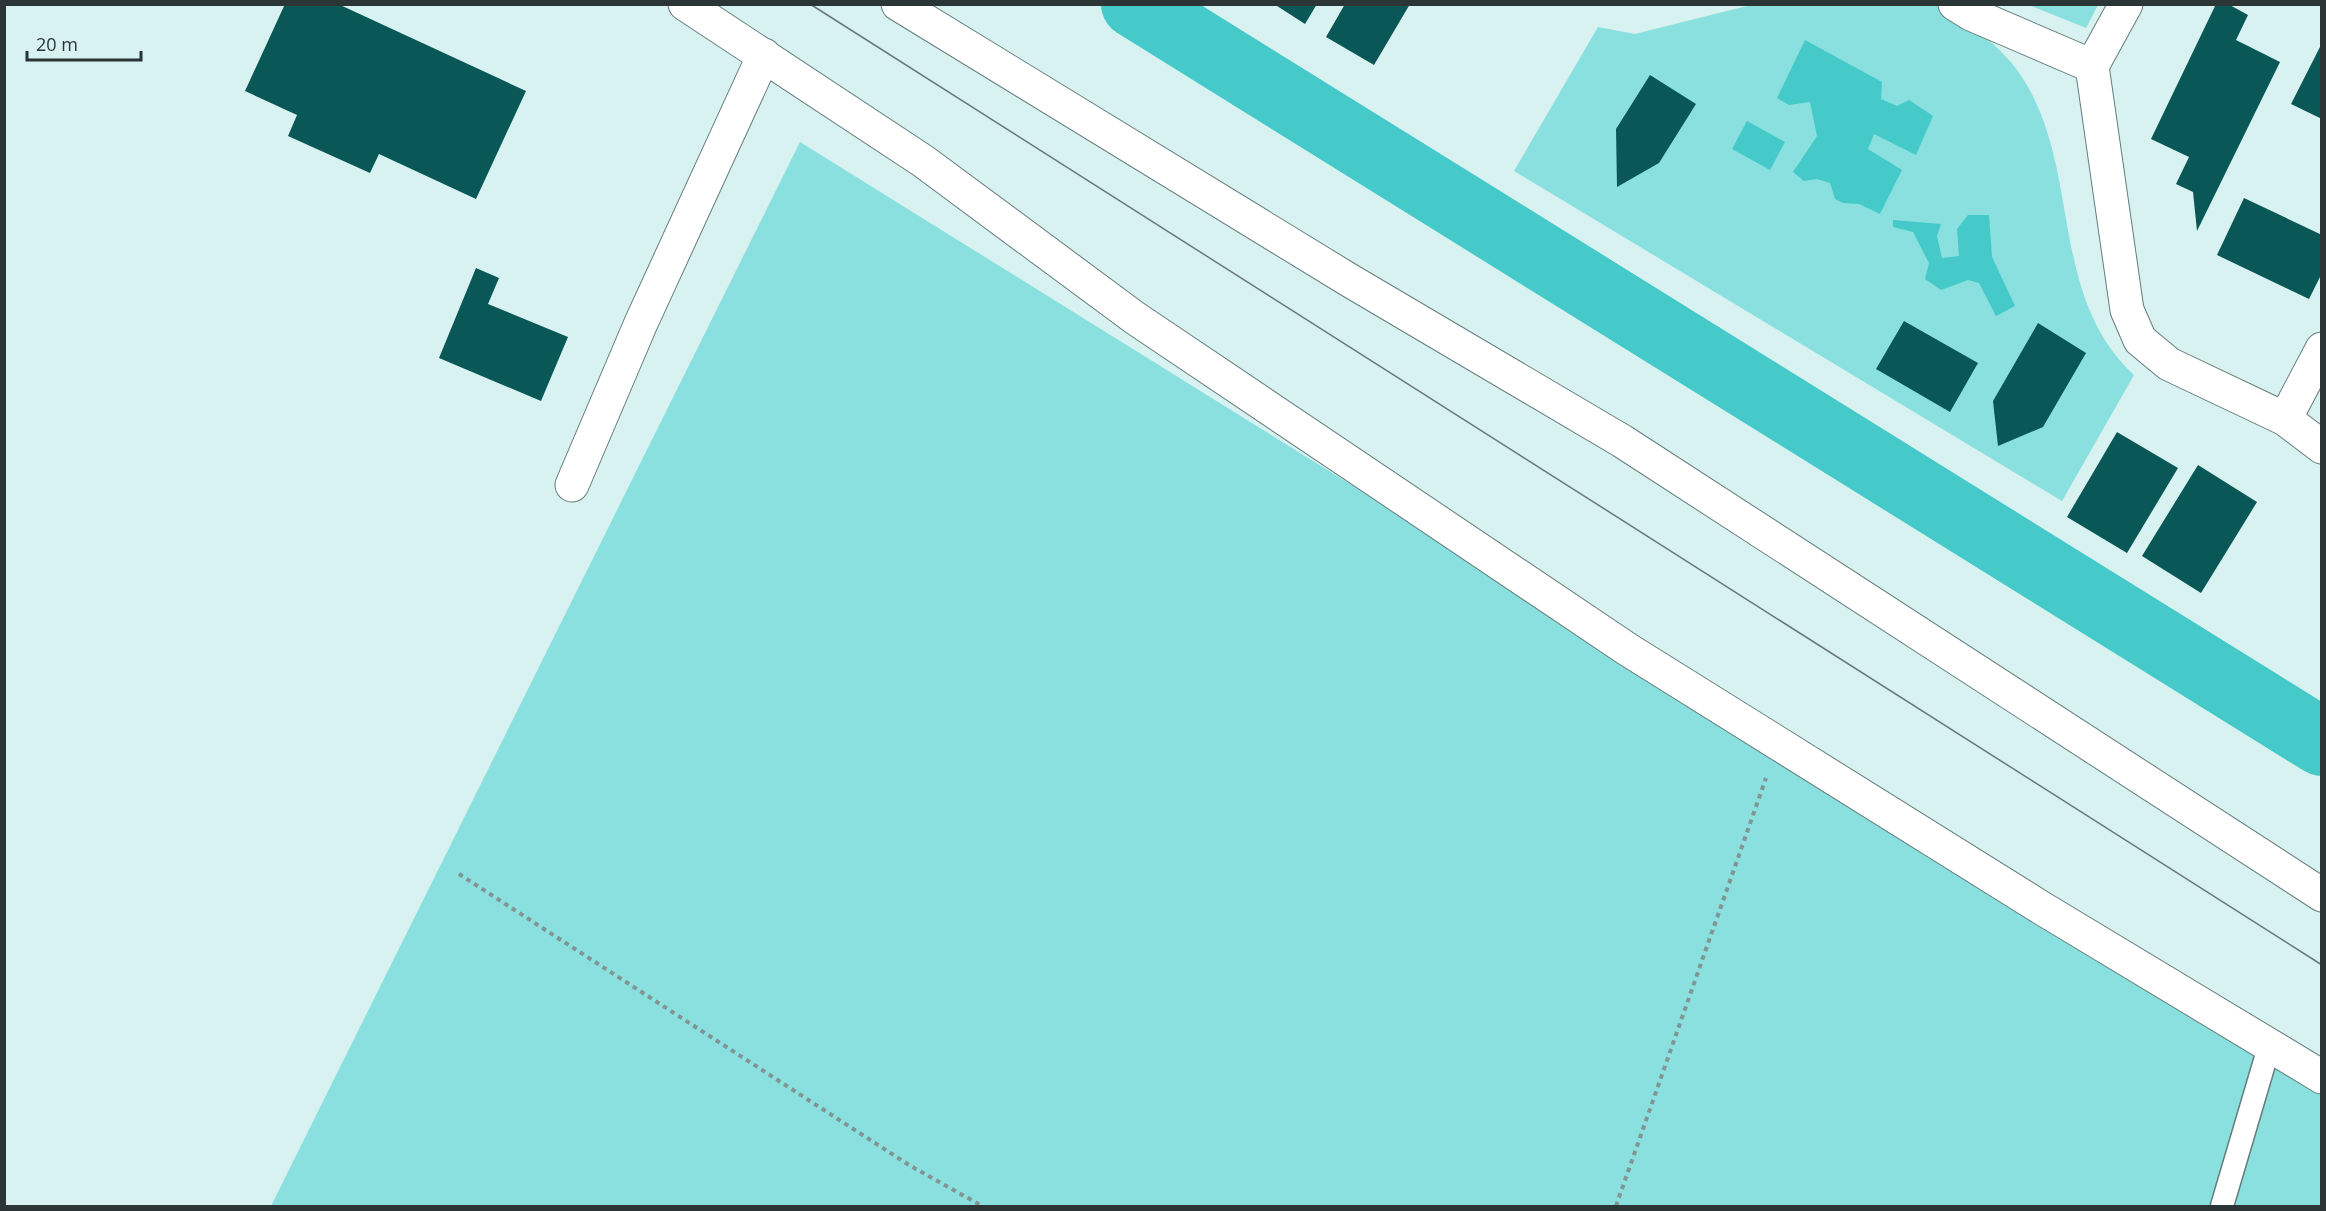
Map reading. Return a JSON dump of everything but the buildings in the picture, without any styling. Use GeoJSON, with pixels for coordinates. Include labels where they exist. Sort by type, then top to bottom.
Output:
{"type":"FeatureCollection","features":[{"type":"Feature","properties":{"kind":"street"},"geometry":{"type":"LineString","coordinates":[[685,4],[923,161],[1135,318],[1627,649],[2040,907],[2322,1077]]}},
{"type":"Feature","properties":{"kind":"street"},"geometry":{"type":"LineString","coordinates":[[898,4],[1349,280],[1622,441],[2322,895]]}},
{"type":"Feature","properties":{"kind":"street"},"geometry":{"type":"LineString","coordinates":[[1955,4],[1971,14],[2092,66]]}},
{"type":"Feature","properties":{"kind":"street"},"geometry":{"type":"LineString","coordinates":[[2126,4],[2092,66],[2127,310],[2140,340],[2169,364],[2285,419],[2322,447]]}},
{"type":"Feature","properties":{"kind":"street"},"geometry":{"type":"LineString","coordinates":[[572,485],[641,323],[764,55]]}},
{"type":"Feature","properties":{"kind":"street"},"geometry":{"type":"LineString","coordinates":[[2285,419],[2322,349]]}},
{"type":"Feature","properties":{"kind":"lane"},"geometry":{"type":"LineString","coordinates":[[2223,1206],[2269,1047]]}},
{"type":"Feature","properties":{"kind":"path"},"geometry":{"type":"LineString","coordinates":[[1616,1206],[1769,771]]}},
{"type":"Feature","properties":{"kind":"path"},"geometry":{"type":"LineString","coordinates":[[459,874],[909,1165],[982,1206]]}},
{"type":"Feature","properties":{"kind":"shaded area"},"geometry":{"type":"Polygon","coordinates":[[[1926,4],[1938,6],[1959,17],[1983,35],[2021,75],[2042,117],[2054,155],[2077,272],[2089,309],[2107,343],[2134,375],[2062,501],[1514,171],[1598,27],[1635,34],[1751,5],[1926,4]]]}},
{"type":"Feature","properties":{"kind":"shaded area"},"geometry":{"type":"Polygon","coordinates":[[[2029,5],[2098,5],[2086,28],[2029,5]]]}},
{"type":"Feature","properties":{"kind":"shaded area"},"geometry":{"type":"Polygon","coordinates":[[[1805,40],[1882,82],[1881,99],[1897,106],[1909,100],[1933,116],[1916,155],[1874,134],[1868,149],[1902,170],[1880,214],[1859,204],[1843,203],[1835,199],[1830,183],[1817,179],[1804,181],[1793,172],[1817,136],[1810,102],[1789,105],[1777,98],[1805,40]]]}},
{"type":"Feature","properties":{"kind":"shaded area"},"geometry":{"type":"Polygon","coordinates":[[[1747,121],[1785,142],[1770,170],[1732,149],[1747,121]]]}},
{"type":"Feature","properties":{"kind":"shaded area"},"geometry":{"type":"Polygon","coordinates":[[[800,142],[2321,1088],[2321,1206],[271,1206],[800,142]]]}},
{"type":"Feature","properties":{"kind":"shaded area"},"geometry":{"type":"Polygon","coordinates":[[[1968,215],[1989,215],[1992,257],[2015,306],[1996,316],[1979,283],[1968,280],[1941,290],[1925,279],[1929,263],[1913,232],[1893,227],[1893,220],[1941,224],[1937,236],[1942,258],[1959,256],[1957,229],[1968,215]]]}},
{"type":"Feature","properties":{"kind":"waterway"},"geometry":{"type":"LineString","coordinates":[[1135,4],[2322,742]]}},
{"type":"Feature","properties":{"kind":"tram line"},"geometry":{"type":"LineString","coordinates":[[810,4],[2322,965]]}}]}
